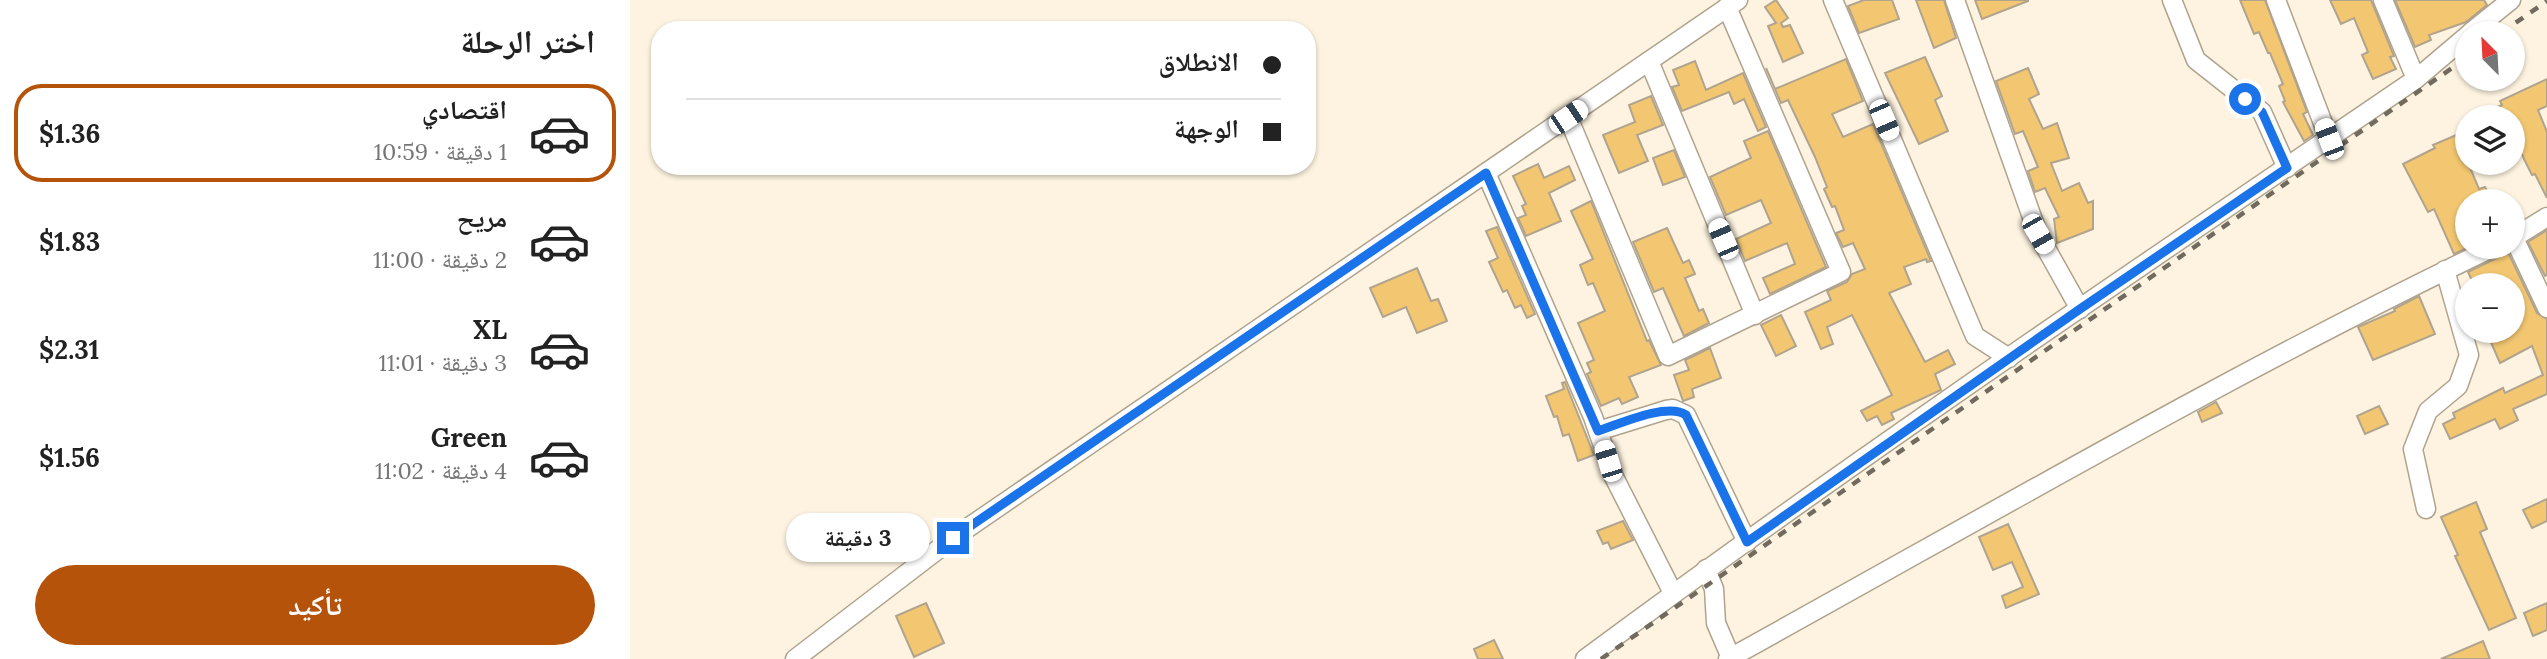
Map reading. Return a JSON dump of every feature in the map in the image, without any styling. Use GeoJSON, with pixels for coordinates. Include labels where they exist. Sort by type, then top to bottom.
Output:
{"type":"FeatureCollection","features":[{"type":"Feature","properties":{"kind":"street"},"geometry":{"type":"LineString","coordinates":[[1833,0],[1975,336],[2009,358]]}},
{"type":"Feature","properties":{"kind":"street"},"geometry":{"type":"LineString","coordinates":[[1955,0],[2038,234],[2080,309]]}},
{"type":"Feature","properties":{"kind":"street"},"geometry":{"type":"LineString","coordinates":[[2172,0],[2196,60],[2262,112],[2287,168]]}},
{"type":"Feature","properties":{"kind":"street"},"geometry":{"type":"LineString","coordinates":[[2276,0],[2329,139]]}},
{"type":"Feature","properties":{"kind":"street"},"geometry":{"type":"LineString","coordinates":[[2382,0],[2416,79]]}},
{"type":"Feature","properties":{"kind":"street"},"geometry":{"type":"LineString","coordinates":[[2483,21],[2504,2]]}},
{"type":"Feature","properties":{"kind":"street"},"geometry":{"type":"LineString","coordinates":[[794,659],[953,538],[1733,4],[1841,272],[1668,356],[1568,117]]}},
{"type":"Feature","properties":{"kind":"street"},"geometry":{"type":"LineString","coordinates":[[1585,659],[1706,569],[2416,79],[2455,46]]}},
{"type":"Feature","properties":{"kind":"street"},"geometry":{"type":"LineString","coordinates":[[1649,61],[1755,315]]}},
{"type":"Feature","properties":{"kind":"street"},"geometry":{"type":"LineString","coordinates":[[1486,173],[1598,431],[1623,497],[1673,593]]}},
{"type":"Feature","properties":{"kind":"street"},"geometry":{"type":"LineString","coordinates":[[2525,231],[2547,217]]}},
{"type":"Feature","properties":{"kind":"street"},"geometry":{"type":"LineString","coordinates":[[1706,569],[1714,589],[1716,623],[1729,658],[2204,395],[2468,259]]}},
{"type":"Feature","properties":{"kind":"street"},"geometry":{"type":"LineString","coordinates":[[2523,259],[2547,309]]}},
{"type":"Feature","properties":{"kind":"street"},"geometry":{"type":"LineString","coordinates":[[2426,509],[2413,449],[2428,411],[2458,386],[2469,355],[2445,270]]}},
{"type":"Feature","properties":{"kind":"street"},"geometry":{"type":"LineString","coordinates":[[1598,431],[1666,410],[1681,411],[1686,415],[1747,542]]}},
{"type":"Feature","properties":{"kind":"building"},"geometry":{"type":"Polygon","coordinates":[[[1776,0],[1788,18],[1781,23],[1783,27],[1790,25],[1803,53],[1783,62],[1768,26],[1776,23],[1765,7],[1776,0]]]}},
{"type":"Feature","properties":{"kind":"building"},"geometry":{"type":"Polygon","coordinates":[[[1864,0],[1892,0],[1899,19],[1859,33],[1848,6],[1864,0]]]}},
{"type":"Feature","properties":{"kind":"building"},"geometry":{"type":"Polygon","coordinates":[[[1916,0],[1944,0],[1956,38],[1934,48],[1916,0]]]}},
{"type":"Feature","properties":{"kind":"building"},"geometry":{"type":"Polygon","coordinates":[[[1975,0],[2028,0],[2028,1],[1982,19],[1975,0]]]}},
{"type":"Feature","properties":{"kind":"building"},"geometry":{"type":"Polygon","coordinates":[[[2240,0],[2265,0],[2307,112],[2303,114],[2313,135],[2304,141],[2283,102],[2285,101],[2279,86],[2283,84],[2270,53],[2259,32],[2254,34],[2240,0]]]}},
{"type":"Feature","properties":{"kind":"building"},"geometry":{"type":"Polygon","coordinates":[[[2330,0],[2371,0],[2394,56],[2390,57],[2396,69],[2373,79],[2362,55],[2368,52],[2354,18],[2341,24],[2330,0]]]}},
{"type":"Feature","properties":{"kind":"building"},"geometry":{"type":"Polygon","coordinates":[[[2395,0],[2484,0],[2487,5],[2467,21],[2455,21],[2455,26],[2429,35],[2431,40],[2415,47],[2395,0]]]}},
{"type":"Feature","properties":{"kind":"building"},"geometry":{"type":"Polygon","coordinates":[[[1925,57],[1942,96],[1935,100],[1948,131],[1919,144],[1885,73],[1925,57]]]}},
{"type":"Feature","properties":{"kind":"building"},"geometry":{"type":"Polygon","coordinates":[[[1846,59],[1863,101],[1832,114],[1843,137],[1873,124],[1931,261],[1927,262],[1926,259],[1904,267],[1911,284],[1889,293],[1925,362],[1948,350],[1955,364],[1935,374],[1941,390],[1891,413],[1894,419],[1882,425],[1877,416],[1867,421],[1861,411],[1892,395],[1852,315],[1827,327],[1833,344],[1821,349],[1805,312],[1831,300],[1827,291],[1847,282],[1852,274],[1865,269],[1853,243],[1843,247],[1836,233],[1844,230],[1835,206],[1832,207],[1824,189],[1827,187],[1815,157],[1788,100],[1781,103],[1775,89],[1846,59]]]}},
{"type":"Feature","properties":{"kind":"building"},"geometry":{"type":"Polygon","coordinates":[[[1695,61],[1706,90],[1743,73],[1766,127],[1758,131],[1744,99],[1734,104],[1729,92],[1682,111],[1672,87],[1679,85],[1673,70],[1695,61]]]}},
{"type":"Feature","properties":{"kind":"building"},"geometry":{"type":"Polygon","coordinates":[[[2028,68],[2039,94],[2029,99],[2043,129],[2057,123],[2069,158],[2051,163],[2062,191],[2079,183],[2088,203],[2093,201],[2093,229],[2057,243],[2054,219],[2059,217],[2045,188],[2035,192],[2028,171],[2038,167],[2023,131],[2015,134],[1996,81],[2028,68]]]}},
{"type":"Feature","properties":{"kind":"building"},"geometry":{"type":"Polygon","coordinates":[[[2547,79],[2547,106],[2538,110],[2547,132],[2547,198],[2525,161],[2525,105],[2502,105],[2500,101],[2547,79]]]}},
{"type":"Feature","properties":{"kind":"building"},"geometry":{"type":"Polygon","coordinates":[[[1651,96],[1663,125],[1637,135],[1648,161],[1619,173],[1603,135],[1635,122],[1629,105],[1651,96]]]}},
{"type":"Feature","properties":{"kind":"building"},"geometry":{"type":"Polygon","coordinates":[[[1768,131],[1826,267],[1770,294],[1763,278],[1795,264],[1787,243],[1745,261],[1736,239],[1771,223],[1761,200],[1726,215],[1710,177],[1751,158],[1744,141],[1768,131]]]}},
{"type":"Feature","properties":{"kind":"building"},"geometry":{"type":"Polygon","coordinates":[[[2455,136],[2455,175],[2473,175],[2479,189],[2455,189],[2454,254],[2434,209],[2428,212],[2403,164],[2435,148],[2433,145],[2455,136]]]}},
{"type":"Feature","properties":{"kind":"building"},"geometry":{"type":"Polygon","coordinates":[[[1674,150],[1685,177],[1663,185],[1653,158],[1674,150]]]}},
{"type":"Feature","properties":{"kind":"building"},"geometry":{"type":"Polygon","coordinates":[[[1538,164],[1544,178],[1569,166],[1575,180],[1549,193],[1561,221],[1526,236],[1518,218],[1526,215],[1522,206],[1526,204],[1513,176],[1538,164]]]}},
{"type":"Feature","properties":{"kind":"building"},"geometry":{"type":"Polygon","coordinates":[[[1591,201],[1647,341],[1649,340],[1661,365],[1629,377],[1638,397],[1622,404],[1619,398],[1601,406],[1587,374],[1591,372],[1587,363],[1594,360],[1578,323],[1605,311],[1593,283],[1588,285],[1580,265],[1593,259],[1571,211],[1591,201]]]}},
{"type":"Feature","properties":{"kind":"building"},"geometry":{"type":"Polygon","coordinates":[[[1497,227],[1535,314],[1527,318],[1521,305],[1515,308],[1507,290],[1503,292],[1489,262],[1498,258],[1486,231],[1497,227]]]}},
{"type":"Feature","properties":{"kind":"building"},"geometry":{"type":"Polygon","coordinates":[[[1667,228],[1683,263],[1689,260],[1695,274],[1685,278],[1699,311],[1703,309],[1709,323],[1684,336],[1663,288],[1654,292],[1633,242],[1667,228]]]}},
{"type":"Feature","properties":{"kind":"building"},"geometry":{"type":"Polygon","coordinates":[[[2547,230],[2547,275],[2545,276],[2528,242],[2547,230]]]}},
{"type":"Feature","properties":{"kind":"building"},"geometry":{"type":"Polygon","coordinates":[[[2495,259],[2511,259],[2518,273],[2468,273],[2495,259]]]}},
{"type":"Feature","properties":{"kind":"building"},"geometry":{"type":"Polygon","coordinates":[[[1417,268],[1431,301],[1438,299],[1447,321],[1417,333],[1406,307],[1383,317],[1370,288],[1417,268]]]}},
{"type":"Feature","properties":{"kind":"building"},"geometry":{"type":"Polygon","coordinates":[[[2525,288],[2537,313],[2547,319],[2547,394],[2513,409],[2518,420],[2500,429],[2495,419],[2450,439],[2443,424],[2455,418],[2453,413],[2503,388],[2505,393],[2543,375],[2532,346],[2500,363],[2491,343],[2525,343],[2525,288]]]}},
{"type":"Feature","properties":{"kind":"building"},"geometry":{"type":"Polygon","coordinates":[[[2419,296],[2435,334],[2373,360],[2358,327],[2395,311],[2394,309],[2419,296]]]}},
{"type":"Feature","properties":{"kind":"building"},"geometry":{"type":"Polygon","coordinates":[[[1781,315],[1796,346],[1776,356],[1761,325],[1781,315]]]}},
{"type":"Feature","properties":{"kind":"building"},"geometry":{"type":"Polygon","coordinates":[[[1710,348],[1721,378],[1692,389],[1694,397],[1683,401],[1674,375],[1689,370],[1685,360],[1710,348]]]}},
{"type":"Feature","properties":{"kind":"building"},"geometry":{"type":"Polygon","coordinates":[[[1565,382],[1594,455],[1578,461],[1569,434],[1563,436],[1557,416],[1554,417],[1546,396],[1564,389],[1562,383],[1565,382]]]}},
{"type":"Feature","properties":{"kind":"building"},"geometry":{"type":"Polygon","coordinates":[[[2216,402],[2222,413],[2202,422],[2198,412],[2216,402]]]}},
{"type":"Feature","properties":{"kind":"building"},"geometry":{"type":"Polygon","coordinates":[[[2379,406],[2388,424],[2365,434],[2357,416],[2379,406]]]}},
{"type":"Feature","properties":{"kind":"building"},"geometry":{"type":"Polygon","coordinates":[[[2547,499],[2547,521],[2532,528],[2523,510],[2547,499]]]}},
{"type":"Feature","properties":{"kind":"building"},"geometry":{"type":"Polygon","coordinates":[[[2476,502],[2487,529],[2480,532],[2516,618],[2489,630],[2455,556],[2458,555],[2441,517],[2476,502]]]}},
{"type":"Feature","properties":{"kind":"building"},"geometry":{"type":"Polygon","coordinates":[[[1623,521],[1633,540],[1611,549],[1608,542],[1603,544],[1597,531],[1623,521]]]}},
{"type":"Feature","properties":{"kind":"building"},"geometry":{"type":"Polygon","coordinates":[[[2008,524],[2039,594],[2006,608],[2002,596],[2023,587],[2012,562],[1993,570],[1979,537],[2008,524]]]}},
{"type":"Feature","properties":{"kind":"building"},"geometry":{"type":"Polygon","coordinates":[[[926,603],[944,643],[914,657],[896,616],[926,603]]]}},
{"type":"Feature","properties":{"kind":"building"},"geometry":{"type":"Polygon","coordinates":[[[2547,603],[2547,630],[2533,636],[2524,613],[2547,603]]]}},
{"type":"Feature","properties":{"kind":"building"},"geometry":{"type":"Polygon","coordinates":[[[1494,640],[1503,659],[1478,659],[1474,649],[1494,640]]]}},
{"type":"Feature","properties":{"kind":"building"},"geometry":{"type":"Polygon","coordinates":[[[2483,641],[2490,659],[2441,659],[2483,641]]]}},
{"type":"Feature","properties":{"kind":"railway"},"geometry":{"type":"LineString","coordinates":[[2518,21],[2547,1]]}},
{"type":"Feature","properties":{"kind":"railway"},"geometry":{"type":"LineString","coordinates":[[1601,659],[2455,66]]}},
{"type":"Feature","properties":{"kind":"route"},"geometry":{"type":"LineString","coordinates":[[953,538],[1486,173],[1598,431],[1666,410],[1681,411],[1691,421],[1747,542],[2287,168],[2262,112],[2245,99]]}}]}
